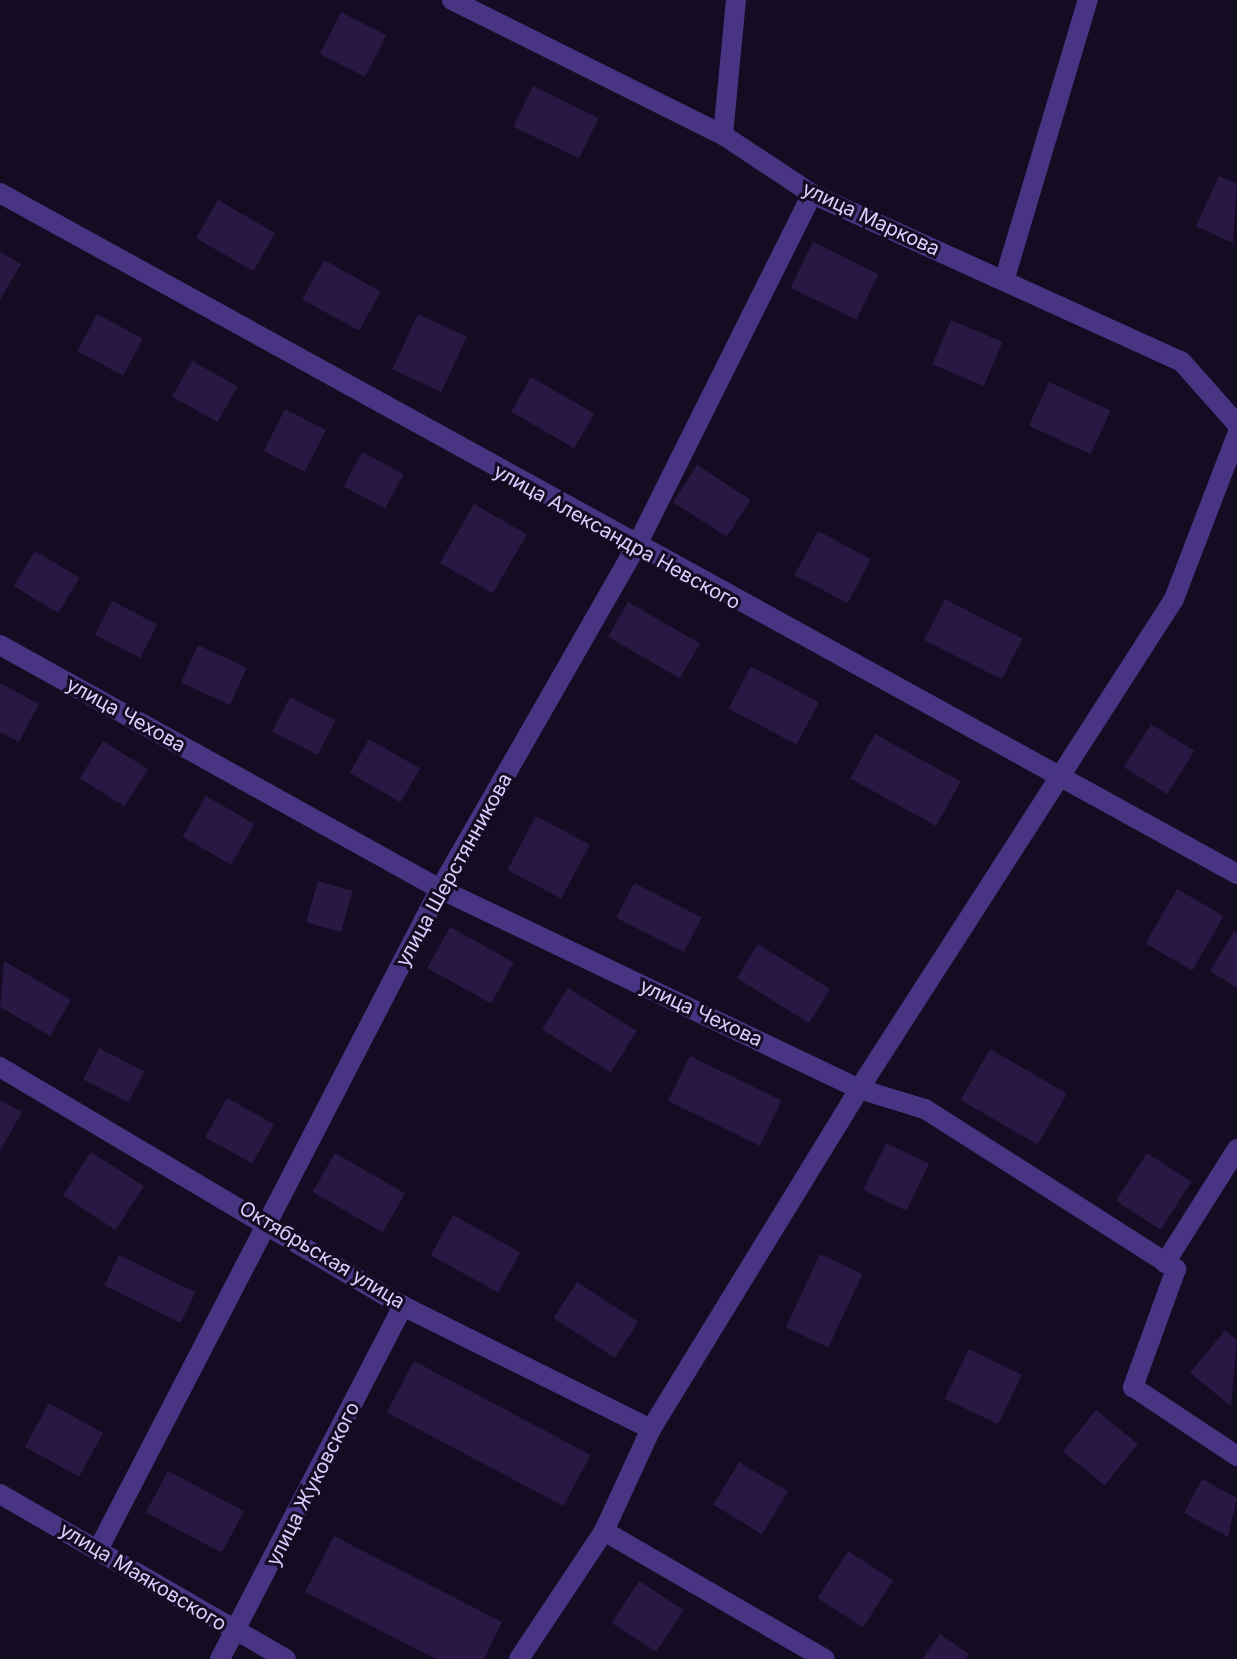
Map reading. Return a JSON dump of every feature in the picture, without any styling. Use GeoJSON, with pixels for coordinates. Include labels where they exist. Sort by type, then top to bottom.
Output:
{"type":"FeatureCollection","features":[{"type":"Feature","properties":{"kind":"street","name":"улица Маркова"},"geometry":{"type":"LineString","coordinates":[[452,0],[723,135],[812,194],[1181,361],[1237,424]]}},
{"type":"Feature","properties":{"kind":"street"},"geometry":{"type":"LineString","coordinates":[[723,135],[736,0]]}},
{"type":"Feature","properties":{"kind":"street"},"geometry":{"type":"LineString","coordinates":[[1004,281],[1088,0]]}},
{"type":"Feature","properties":{"kind":"street","name":"улица Александра Невского"},"geometry":{"type":"LineString","coordinates":[[0,193],[635,549],[1064,776],[1237,874]]}},
{"type":"Feature","properties":{"kind":"street","name":"улица Шерстянникова"},"geometry":{"type":"LineString","coordinates":[[99,1548],[271,1223],[440,889],[635,549],[812,194]]}},
{"type":"Feature","properties":{"kind":"street"},"geometry":{"type":"LineString","coordinates":[[519,1659],[604,1531],[651,1429],[859,1089],[1064,776],[1174,599],[1237,435]]}},
{"type":"Feature","properties":{"kind":"street","name":"улица Чехова"},"geometry":{"type":"LineString","coordinates":[[0,645],[440,889],[859,1089],[925,1109],[1165,1263]]}},
{"type":"Feature","properties":{"kind":"street","name":"Октябрьская улица"},"geometry":{"type":"LineString","coordinates":[[0,1067],[271,1223],[403,1306],[651,1429]]}},
{"type":"Feature","properties":{"kind":"street"},"geometry":{"type":"LineString","coordinates":[[1237,1149],[1165,1263],[1176,1269],[1133,1387],[1237,1456]]}},
{"type":"Feature","properties":{"kind":"street","name":"улица Жуковского"},"geometry":{"type":"LineString","coordinates":[[220,1659],[238,1633],[403,1306]]}},
{"type":"Feature","properties":{"kind":"street","name":"улица Маяковского"},"geometry":{"type":"LineString","coordinates":[[0,1494],[99,1548],[286,1659]]}},
{"type":"Feature","properties":{"kind":"street"},"geometry":{"type":"LineString","coordinates":[[604,1531],[825,1659]]}},
{"type":"Feature","properties":{"kind":"building"},"geometry":{"type":"Polygon","coordinates":[[[341,12],[386,35],[365,77],[320,54],[341,12]]]}},
{"type":"Feature","properties":{"kind":"building"},"geometry":{"type":"Polygon","coordinates":[[[533,86],[599,118],[579,158],[513,126],[533,86]]]}},
{"type":"Feature","properties":{"kind":"building"},"geometry":{"type":"Polygon","coordinates":[[[1219,176],[1237,184],[1233,243],[1196,226],[1219,176]]]}},
{"type":"Feature","properties":{"kind":"building"},"geometry":{"type":"Polygon","coordinates":[[[218,200],[275,233],[253,271],[196,238],[218,200]]]}},
{"type":"Feature","properties":{"kind":"building"},"geometry":{"type":"Polygon","coordinates":[[[813,242],[879,274],[856,320],[791,288],[813,242]]]}},
{"type":"Feature","properties":{"kind":"building"},"geometry":{"type":"Polygon","coordinates":[[[0,252],[21,264],[0,300],[0,252]]]}},
{"type":"Feature","properties":{"kind":"building"},"geometry":{"type":"Polygon","coordinates":[[[324,260],[381,292],[359,331],[302,299],[324,260]]]}},
{"type":"Feature","properties":{"kind":"building"},"geometry":{"type":"Polygon","coordinates":[[[97,314],[143,338],[123,375],[77,351],[97,314]]]}},
{"type":"Feature","properties":{"kind":"building"},"geometry":{"type":"Polygon","coordinates":[[[418,314],[467,337],[441,392],[392,369],[418,314]]]}},
{"type":"Feature","properties":{"kind":"building"},"geometry":{"type":"Polygon","coordinates":[[[951,320],[1003,342],[984,386],[932,364],[951,320]]]}},
{"type":"Feature","properties":{"kind":"building"},"geometry":{"type":"Polygon","coordinates":[[[192,361],[237,386],[218,422],[172,397],[192,361]]]}},
{"type":"Feature","properties":{"kind":"building"},"geometry":{"type":"Polygon","coordinates":[[[531,377],[594,414],[574,448],[511,412],[531,377]]]}},
{"type":"Feature","properties":{"kind":"building"},"geometry":{"type":"Polygon","coordinates":[[[1049,382],[1111,411],[1090,454],[1029,426],[1049,382]]]}},
{"type":"Feature","properties":{"kind":"building"},"geometry":{"type":"Polygon","coordinates":[[[285,409],[326,430],[305,472],[264,451],[285,409]]]}},
{"type":"Feature","properties":{"kind":"building"},"geometry":{"type":"Polygon","coordinates":[[[362,452],[403,474],[385,509],[344,486],[362,452]]]}},
{"type":"Feature","properties":{"kind":"building"},"geometry":{"type":"Polygon","coordinates":[[[697,465],[751,500],[727,537],[673,502],[697,465]]]}},
{"type":"Feature","properties":{"kind":"building"},"geometry":{"type":"Polygon","coordinates":[[[474,504],[527,534],[493,593],[440,563],[474,504]]]}},
{"type":"Feature","properties":{"kind":"building"},"geometry":{"type":"Polygon","coordinates":[[[818,531],[871,559],[848,603],[795,575],[818,531]]]}},
{"type":"Feature","properties":{"kind":"building"},"geometry":{"type":"Polygon","coordinates":[[[35,551],[80,578],[58,613],[14,586],[35,551]]]}},
{"type":"Feature","properties":{"kind":"building"},"geometry":{"type":"Polygon","coordinates":[[[945,599],[1023,638],[1002,679],[924,640],[945,599]]]}},
{"type":"Feature","properties":{"kind":"building"},"geometry":{"type":"Polygon","coordinates":[[[112,601],[157,624],[140,658],[95,635],[112,601]]]}},
{"type":"Feature","properties":{"kind":"building"},"geometry":{"type":"Polygon","coordinates":[[[628,602],[700,644],[680,678],[608,637],[628,602]]]}},
{"type":"Feature","properties":{"kind":"building"},"geometry":{"type":"Polygon","coordinates":[[[198,645],[247,668],[230,705],[181,682],[198,645]]]}},
{"type":"Feature","properties":{"kind":"building"},"geometry":{"type":"Polygon","coordinates":[[[751,666],[819,702],[796,745],[728,708],[751,666]]]}},
{"type":"Feature","properties":{"kind":"building"},"geometry":{"type":"Polygon","coordinates":[[[0,683],[39,704],[19,742],[0,732],[0,683]]]}},
{"type":"Feature","properties":{"kind":"building"},"geometry":{"type":"Polygon","coordinates":[[[290,697],[335,720],[318,755],[272,732],[290,697]]]}},
{"type":"Feature","properties":{"kind":"building"},"geometry":{"type":"Polygon","coordinates":[[[1151,724],[1194,751],[1167,794],[1124,767],[1151,724]]]}},
{"type":"Feature","properties":{"kind":"building"},"geometry":{"type":"Polygon","coordinates":[[[875,734],[961,782],[936,826],[850,779],[875,734]]]}},
{"type":"Feature","properties":{"kind":"building"},"geometry":{"type":"Polygon","coordinates":[[[369,739],[420,768],[401,802],[350,773],[369,739]]]}},
{"type":"Feature","properties":{"kind":"building"},"geometry":{"type":"Polygon","coordinates":[[[103,741],[148,769],[125,806],[80,778],[103,741]]]}},
{"type":"Feature","properties":{"kind":"building"},"geometry":{"type":"Polygon","coordinates":[[[206,796],[254,824],[231,865],[182,837],[206,796]]]}},
{"type":"Feature","properties":{"kind":"building"},"geometry":{"type":"Polygon","coordinates":[[[536,816],[590,845],[561,898],[507,870],[536,816]]]}},
{"type":"Feature","properties":{"kind":"building"},"geometry":{"type":"Polygon","coordinates":[[[318,881],[353,891],[341,932],[306,922],[318,881]]]}},
{"type":"Feature","properties":{"kind":"building"},"geometry":{"type":"Polygon","coordinates":[[[634,883],[702,918],[684,952],[616,918],[634,883]]]}},
{"type":"Feature","properties":{"kind":"building"},"geometry":{"type":"Polygon","coordinates":[[[1177,889],[1224,916],[1192,971],[1146,944],[1177,889]]]}},
{"type":"Feature","properties":{"kind":"building"},"geometry":{"type":"Polygon","coordinates":[[[450,927],[514,962],[491,1003],[427,968],[450,927]]]}},
{"type":"Feature","properties":{"kind":"building"},"geometry":{"type":"Polygon","coordinates":[[[1234,931],[1237,933],[1237,988],[1210,971],[1234,931]]]}},
{"type":"Feature","properties":{"kind":"building"},"geometry":{"type":"Polygon","coordinates":[[[758,944],[830,989],[809,1023],[737,978],[758,944]]]}},
{"type":"Feature","properties":{"kind":"building"},"geometry":{"type":"Polygon","coordinates":[[[4,961],[71,1000],[50,1036],[0,1007],[4,961]]]}},
{"type":"Feature","properties":{"kind":"building"},"geometry":{"type":"Polygon","coordinates":[[[568,988],[637,1031],[611,1072],[542,1030],[568,988]]]}},
{"type":"Feature","properties":{"kind":"building"},"geometry":{"type":"Polygon","coordinates":[[[99,1048],[144,1071],[129,1102],[83,1079],[99,1048]]]}},
{"type":"Feature","properties":{"kind":"building"},"geometry":{"type":"Polygon","coordinates":[[[990,1049],[1067,1093],[1038,1145],[960,1100],[990,1049]]]}},
{"type":"Feature","properties":{"kind":"building"},"geometry":{"type":"Polygon","coordinates":[[[690,1056],[782,1101],[760,1146],[668,1101],[690,1056]]]}},
{"type":"Feature","properties":{"kind":"building"},"geometry":{"type":"Polygon","coordinates":[[[227,1098],[274,1124],[252,1164],[205,1137],[227,1098]]]}},
{"type":"Feature","properties":{"kind":"building"},"geometry":{"type":"Polygon","coordinates":[[[0,1100],[22,1112],[0,1151],[0,1100]]]}},
{"type":"Feature","properties":{"kind":"building"},"geometry":{"type":"Polygon","coordinates":[[[886,1143],[929,1164],[906,1211],[863,1190],[886,1143]]]}},
{"type":"Feature","properties":{"kind":"building"},"geometry":{"type":"Polygon","coordinates":[[[91,1152],[144,1186],[116,1230],[63,1196],[91,1152]]]}},
{"type":"Feature","properties":{"kind":"building"},"geometry":{"type":"Polygon","coordinates":[[[335,1153],[405,1194],[383,1232],[312,1192],[335,1153]]]}},
{"type":"Feature","properties":{"kind":"building"},"geometry":{"type":"Polygon","coordinates":[[[1147,1153],[1191,1182],[1160,1230],[1116,1201],[1147,1153]]]}},
{"type":"Feature","properties":{"kind":"building"},"geometry":{"type":"Polygon","coordinates":[[[453,1215],[520,1252],[498,1293],[431,1255],[453,1215]]]}},
{"type":"Feature","properties":{"kind":"building"},"geometry":{"type":"Polygon","coordinates":[[[820,1254],[863,1274],[828,1347],[786,1327],[820,1254]]]}},
{"type":"Feature","properties":{"kind":"building"},"geometry":{"type":"Polygon","coordinates":[[[119,1255],[195,1292],[180,1323],[104,1286],[119,1255]]]}},
{"type":"Feature","properties":{"kind":"building"},"geometry":{"type":"Polygon","coordinates":[[[577,1282],[638,1322],[615,1358],[554,1318],[577,1282]]]}},
{"type":"Feature","properties":{"kind":"building"},"geometry":{"type":"Polygon","coordinates":[[[1225,1330],[1237,1340],[1231,1406],[1190,1373],[1225,1330]]]}},
{"type":"Feature","properties":{"kind":"building"},"geometry":{"type":"Polygon","coordinates":[[[969,1349],[1022,1375],[998,1424],[945,1398],[969,1349]]]}},
{"type":"Feature","properties":{"kind":"building"},"geometry":{"type":"Polygon","coordinates":[[[414,1361],[591,1455],[563,1506],[387,1412],[414,1361]]]}},
{"type":"Feature","properties":{"kind":"building"},"geometry":{"type":"Polygon","coordinates":[[[49,1403],[103,1433],[79,1477],[25,1447],[49,1403]]]}},
{"type":"Feature","properties":{"kind":"building"},"geometry":{"type":"Polygon","coordinates":[[[1096,1410],[1138,1444],[1105,1485],[1063,1451],[1096,1410]]]}},
{"type":"Feature","properties":{"kind":"building"},"geometry":{"type":"Polygon","coordinates":[[[739,1462],[788,1491],[762,1534],[713,1505],[739,1462]]]}},
{"type":"Feature","properties":{"kind":"building"},"geometry":{"type":"Polygon","coordinates":[[[168,1471],[244,1511],[222,1553],[146,1512],[168,1471]]]}},
{"type":"Feature","properties":{"kind":"building"},"geometry":{"type":"Polygon","coordinates":[[[1202,1479],[1237,1498],[1228,1537],[1184,1513],[1202,1479]]]}},
{"type":"Feature","properties":{"kind":"building"},"geometry":{"type":"Polygon","coordinates":[[[334,1536],[502,1622],[484,1659],[436,1659],[305,1592],[334,1536]]]}},
{"type":"Feature","properties":{"kind":"building"},"geometry":{"type":"Polygon","coordinates":[[[848,1551],[893,1580],[863,1627],[818,1598],[848,1551]]]}},
{"type":"Feature","properties":{"kind":"building"},"geometry":{"type":"Polygon","coordinates":[[[639,1581],[683,1610],[656,1652],[612,1623],[639,1581]]]}},
{"type":"Feature","properties":{"kind":"building"},"geometry":{"type":"Polygon","coordinates":[[[940,1634],[969,1654],[966,1659],[922,1659],[940,1634]]]}}]}
